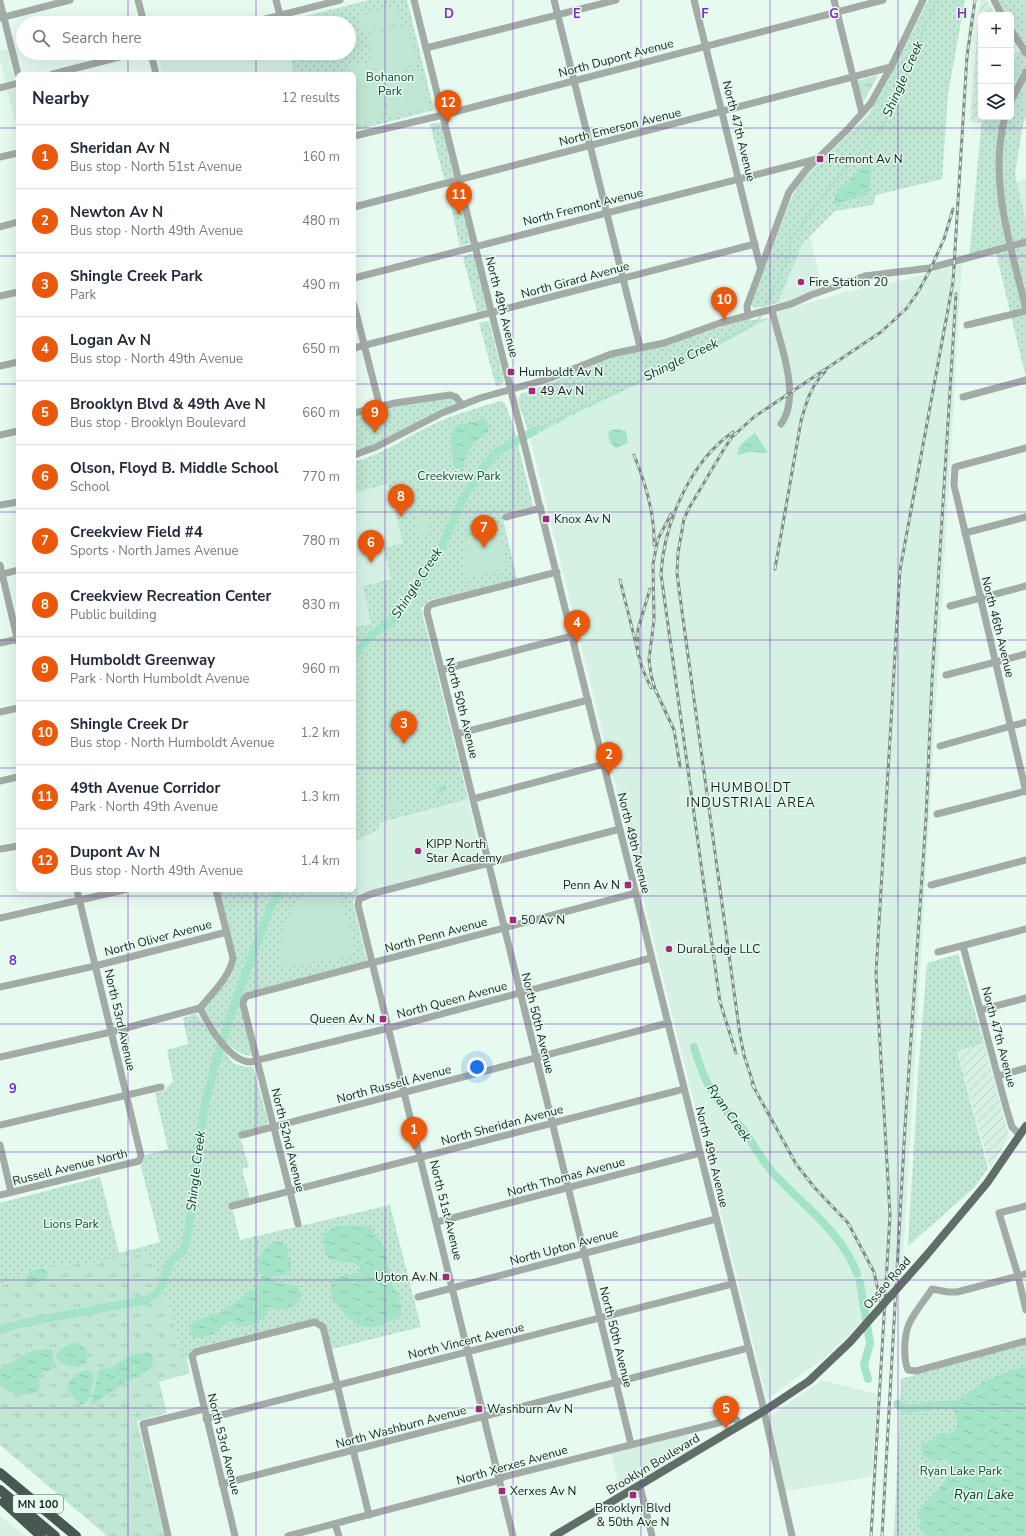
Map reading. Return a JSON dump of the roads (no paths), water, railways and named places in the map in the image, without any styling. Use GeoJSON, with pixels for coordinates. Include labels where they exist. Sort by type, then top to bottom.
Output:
{"type":"FeatureCollection","features":[{"type":"Feature","properties":{"kind":"highway","name":"MN 100"},"geometry":{"type":"LineString","coordinates":[[0,1473],[75,1534]]}},
{"type":"Feature","properties":{"kind":"highway","name":"MN 100"},"geometry":{"type":"LineString","coordinates":[[0,1490],[55,1536]]}},
{"type":"Feature","properties":{"kind":"highway"},"geometry":{"type":"LineString","coordinates":[[0,1498],[41,1536]]}},
{"type":"Feature","properties":{"kind":"main road","name":"Osseo Road"},"geometry":{"type":"LineString","coordinates":[[1009,1151],[1017,1132],[1026,1119]]}},
{"type":"Feature","properties":{"kind":"main road","name":"Osseo Road"},"geometry":{"type":"LineString","coordinates":[[764,1411],[809,1381],[850,1342],[970,1204],[1026,1126]]}},
{"type":"Feature","properties":{"kind":"main road","name":"Brooklyn Boulevard"},"geometry":{"type":"LineString","coordinates":[[554,1536],[764,1411]]}},
{"type":"Feature","properties":{"kind":"street"},"geometry":{"type":"LineString","coordinates":[[2,17],[70,0]]}},
{"type":"Feature","properties":{"kind":"street"},"geometry":{"type":"LineString","coordinates":[[138,0],[142,16]]}},
{"type":"Feature","properties":{"kind":"street"},"geometry":{"type":"LineString","coordinates":[[276,0],[280,15]]}},
{"type":"Feature","properties":{"kind":"street"},"geometry":{"type":"LineString","coordinates":[[276,16],[340,0]]}},
{"type":"Feature","properties":{"kind":"street","name":"North 49th Avenue"},"geometry":{"type":"LineString","coordinates":[[414,0],[460,180],[764,1411],[791,1536]]}},
{"type":"Feature","properties":{"kind":"street"},"geometry":{"type":"LineString","coordinates":[[554,0],[640,347]]}},
{"type":"Feature","properties":{"kind":"street"},"geometry":{"type":"LineString","coordinates":[[426,48],[616,0]]}},
{"type":"Feature","properties":{"kind":"street","name":"North 47th Avenue"},"geometry":{"type":"LineString","coordinates":[[694,0],[760,266]]}},
{"type":"Feature","properties":{"kind":"street"},"geometry":{"type":"LineString","coordinates":[[834,0],[862,113]]}},
{"type":"Feature","properties":{"kind":"street","name":"North Dupont Avenue"},"geometry":{"type":"LineString","coordinates":[[356,136],[443,115],[883,0]]}},
{"type":"Feature","properties":{"kind":"street"},"geometry":{"type":"LineString","coordinates":[[748,316],[747,306],[760,266],[789,192],[817,158],[871,103],[891,67],[923,0]]}},
{"type":"Feature","properties":{"kind":"street"},"geometry":{"type":"LineString","coordinates":[[994,0],[1000,12]]}},
{"type":"Feature","properties":{"kind":"street"},"geometry":{"type":"LineString","coordinates":[[0,2],[2,17],[17,72]]}},
{"type":"Feature","properties":{"kind":"street"},"geometry":{"type":"LineString","coordinates":[[1014,35],[1026,53]]}},
{"type":"Feature","properties":{"kind":"street"},"geometry":{"type":"LineString","coordinates":[[61,72],[108,60]]}},
{"type":"Feature","properties":{"kind":"street"},"geometry":{"type":"LineString","coordinates":[[153,60],[156,72]]}},
{"type":"Feature","properties":{"kind":"street","name":"North Emerson Avenue"},"geometry":{"type":"LineString","coordinates":[[356,206],[891,67]]}},
{"type":"Feature","properties":{"kind":"street"},"geometry":{"type":"LineString","coordinates":[[1014,95],[1026,72]]}},
{"type":"Feature","properties":{"kind":"street"},"geometry":{"type":"LineString","coordinates":[[1019,85],[1026,78]]}},
{"type":"Feature","properties":{"kind":"street"},"geometry":{"type":"LineString","coordinates":[[0,88],[16,84]]}},
{"type":"Feature","properties":{"kind":"street"},"geometry":{"type":"LineString","coordinates":[[967,325],[1026,310],[1002,198],[998,168],[1000,140],[1004,120]]}},
{"type":"Feature","properties":{"kind":"street"},"geometry":{"type":"LineString","coordinates":[[0,157],[16,153]]}},
{"type":"Feature","properties":{"kind":"street","name":"North Fremont Avenue"},"geometry":{"type":"LineString","coordinates":[[356,277],[817,158]]}},
{"type":"Feature","properties":{"kind":"street"},"geometry":{"type":"LineString","coordinates":[[0,227],[16,223]]}},
{"type":"Feature","properties":{"kind":"street"},"geometry":{"type":"LineString","coordinates":[[356,454],[376,447],[416,425],[462,405],[480,398],[548,379],[612,354],[664,343],[714,325],[770,310],[865,276],[930,268],[1026,242]]}},
{"type":"Feature","properties":{"kind":"street","name":"North Girard Avenue"},"geometry":{"type":"LineString","coordinates":[[356,348],[755,244]]}},
{"type":"Feature","properties":{"kind":"street"},"geometry":{"type":"LineString","coordinates":[[0,296],[16,292]]}},
{"type":"Feature","properties":{"kind":"street"},"geometry":{"type":"LineString","coordinates":[[770,310],[790,386],[786,416],[781,424]]}},
{"type":"Feature","properties":{"kind":"street"},"geometry":{"type":"LineString","coordinates":[[356,313],[380,407]]}},
{"type":"Feature","properties":{"kind":"street"},"geometry":{"type":"LineString","coordinates":[[0,366],[16,362]]}},
{"type":"Feature","properties":{"kind":"street"},"geometry":{"type":"LineString","coordinates":[[963,397],[1026,380]]}},
{"type":"Feature","properties":{"kind":"street"},"geometry":{"type":"LineString","coordinates":[[356,413],[450,395],[456,396],[462,405]]}},
{"type":"Feature","properties":{"kind":"street"},"geometry":{"type":"LineString","coordinates":[[0,435],[16,431]]}},
{"type":"Feature","properties":{"kind":"street","name":"North 46th Avenue"},"geometry":{"type":"LineString","coordinates":[[1026,448],[955,467],[954,485],[1026,792]]}},
{"type":"Feature","properties":{"kind":"street"},"geometry":{"type":"LineString","coordinates":[[0,505],[16,502]]}},
{"type":"Feature","properties":{"kind":"street"},"geometry":{"type":"LineString","coordinates":[[506,517],[541,508]]}},
{"type":"Feature","properties":{"kind":"street"},"geometry":{"type":"LineString","coordinates":[[965,533],[1026,517]]}},
{"type":"Feature","properties":{"kind":"street"},"geometry":{"type":"LineString","coordinates":[[0,565],[16,632]]}},
{"type":"Feature","properties":{"kind":"street"},"geometry":{"type":"LineString","coordinates":[[1,574],[16,570]]}},
{"type":"Feature","properties":{"kind":"street","name":"North 50th Avenue"},"geometry":{"type":"LineString","coordinates":[[557,572],[432,604],[428,607],[427,612],[535,1058],[631,1444]]}},
{"type":"Feature","properties":{"kind":"street"},"geometry":{"type":"LineString","coordinates":[[950,606],[1026,586]]}},
{"type":"Feature","properties":{"kind":"street"},"geometry":{"type":"LineString","coordinates":[[441,670],[572,636]]}},
{"type":"Feature","properties":{"kind":"street"},"geometry":{"type":"LineString","coordinates":[[0,643],[16,640]]}},
{"type":"Feature","properties":{"kind":"street"},"geometry":{"type":"LineString","coordinates":[[946,675],[1026,654]]}},
{"type":"Feature","properties":{"kind":"street"},"geometry":{"type":"LineString","coordinates":[[457,734],[588,700]]}},
{"type":"Feature","properties":{"kind":"street"},"geometry":{"type":"LineString","coordinates":[[0,712],[16,708]]}},
{"type":"Feature","properties":{"kind":"street"},"geometry":{"type":"LineString","coordinates":[[940,746],[1026,722]]}},
{"type":"Feature","properties":{"kind":"street"},"geometry":{"type":"LineString","coordinates":[[472,799],[604,764]]}},
{"type":"Feature","properties":{"kind":"street"},"geometry":{"type":"LineString","coordinates":[[0,781],[16,777]]}},
{"type":"Feature","properties":{"kind":"street"},"geometry":{"type":"LineString","coordinates":[[937,814],[1026,792]]}},
{"type":"Feature","properties":{"kind":"street"},"geometry":{"type":"LineString","coordinates":[[488,863],[620,829]]}},
{"type":"Feature","properties":{"kind":"street"},"geometry":{"type":"LineString","coordinates":[[0,849],[16,846]]}},
{"type":"Feature","properties":{"kind":"street"},"geometry":{"type":"LineString","coordinates":[[931,885],[1026,860]]}},
{"type":"Feature","properties":{"kind":"street","name":"North 51st Avenue"},"geometry":{"type":"LineString","coordinates":[[488,863],[371,894],[359,899],[358,905],[513,1536]]}},
{"type":"Feature","properties":{"kind":"street","name":"North 53rd Avenue"},"geometry":{"type":"LineString","coordinates":[[78,892],[141,1156]]}},
{"type":"Feature","properties":{"kind":"street"},"geometry":{"type":"LineString","coordinates":[[0,918],[80,902],[117,892]]}},
{"type":"Feature","properties":{"kind":"street"},"geometry":{"type":"LineString","coordinates":[[0,1057],[111,1032],[200,1008],[225,977],[232,965],[233,958],[216,892]]}},
{"type":"Feature","properties":{"kind":"street","name":"North Penn Avenue"},"geometry":{"type":"LineString","coordinates":[[244,999],[247,996],[373,964],[636,893]]}},
{"type":"Feature","properties":{"kind":"street"},"geometry":{"type":"LineString","coordinates":[[938,952],[1026,929]]}},
{"type":"Feature","properties":{"kind":"street","name":"North Oliver Avenue"},"geometry":{"type":"LineString","coordinates":[[0,987],[95,966],[226,932]]}},
{"type":"Feature","properties":{"kind":"street","name":"North 47th Avenue"},"geometry":{"type":"LineString","coordinates":[[963,946],[1012,1127],[1017,1132]]}},
{"type":"Feature","properties":{"kind":"street","name":"North Queen Avenue"},"geometry":{"type":"LineString","coordinates":[[258,1061],[389,1028],[651,958]]}},
{"type":"Feature","properties":{"kind":"street"},"geometry":{"type":"LineString","coordinates":[[980,1010],[1026,998]]}},
{"type":"Feature","properties":{"kind":"street","name":"North 52nd Avenue"},"geometry":{"type":"LineString","coordinates":[[244,999],[243,1004],[298,1224]]}},
{"type":"Feature","properties":{"kind":"street"},"geometry":{"type":"LineString","coordinates":[[200,1008],[230,1053],[240,1061],[258,1061]]}},
{"type":"Feature","properties":{"kind":"street","name":"North Russell Avenue"},"geometry":{"type":"LineString","coordinates":[[242,1136],[668,1023]]}},
{"type":"Feature","properties":{"kind":"street"},"geometry":{"type":"LineString","coordinates":[[998,1076],[1026,1068]]}},
{"type":"Feature","properties":{"kind":"street"},"geometry":{"type":"LineString","coordinates":[[0,1125],[161,1087]]}},
{"type":"Feature","properties":{"kind":"street","name":"North Sheridan Avenue"},"geometry":{"type":"LineString","coordinates":[[232,1206],[684,1088]]}},
{"type":"Feature","properties":{"kind":"street"},"geometry":{"type":"LineString","coordinates":[[0,1145],[11,1192]]}},
{"type":"Feature","properties":{"kind":"street","name":"North Thomas Avenue"},"geometry":{"type":"LineString","coordinates":[[437,1222],[700,1153]]}},
{"type":"Feature","properties":{"kind":"street","name":"Russell Avenue North"},"geometry":{"type":"LineString","coordinates":[[0,1195],[139,1161],[141,1156]]}},
{"type":"Feature","properties":{"kind":"street"},"geometry":{"type":"LineString","coordinates":[[1026,1206],[999,1213],[1018,1276],[1026,1310]]}},
{"type":"Feature","properties":{"kind":"street","name":"North Upton Avenue"},"geometry":{"type":"LineString","coordinates":[[418,1297],[716,1219]]}},
{"type":"Feature","properties":{"kind":"street"},"geometry":{"type":"LineString","coordinates":[[1026,1274],[956,1292],[932,1289],[909,1324],[905,1345],[906,1364],[908,1370],[916,1371],[1026,1341]]}},
{"type":"Feature","properties":{"kind":"street","name":"North Vincent Avenue"},"geometry":{"type":"LineString","coordinates":[[206,1419],[732,1284]]}},
{"type":"Feature","properties":{"kind":"street","name":"North 53rd Avenue"},"geometry":{"type":"LineString","coordinates":[[235,1536],[192,1356],[196,1352],[315,1322],[320,1324],[322,1327],[338,1385]]}},
{"type":"Feature","properties":{"kind":"street","name":"North Washburn Avenue"},"geometry":{"type":"LineString","coordinates":[[222,1484],[748,1348]]}},
{"type":"Feature","properties":{"kind":"street"},"geometry":{"type":"LineString","coordinates":[[338,1385],[369,1515]]}},
{"type":"Feature","properties":{"kind":"street"},"geometry":{"type":"LineString","coordinates":[[168,1536],[143,1424],[204,1409]]}},
{"type":"Feature","properties":{"kind":"street","name":"North Xerxes Avenue"},"geometry":{"type":"LineString","coordinates":[[288,1536],[500,1480],[503,1477],[631,1444],[734,1420],[737,1420],[740,1425]]}},
{"type":"Feature","properties":{"kind":"street"},"geometry":{"type":"LineString","coordinates":[[640,1486],[652,1536]]}},
{"type":"Feature","properties":{"kind":"street"},"geometry":{"type":"LineString","coordinates":[[336,1524],[339,1536]]}},
{"type":"Feature","properties":{"kind":"water"},"geometry":{"type":"Polygon","coordinates":[[[867,163],[871,166],[871,183],[868,194],[835,205],[835,196],[837,192],[867,163]]]}},
{"type":"Feature","properties":{"kind":"water"},"geometry":{"type":"Polygon","coordinates":[[[484,418],[489,423],[488,432],[468,451],[464,462],[464,467],[457,469],[453,465],[451,443],[454,429],[458,424],[471,423],[484,418]]]}},
{"type":"Feature","properties":{"kind":"water"},"geometry":{"type":"Polygon","coordinates":[[[619,429],[626,431],[628,443],[616,448],[610,443],[608,434],[610,430],[619,429]]]}},
{"type":"Feature","properties":{"kind":"water"},"geometry":{"type":"Polygon","coordinates":[[[755,433],[768,453],[751,452],[737,455],[740,445],[755,433]]]}},
{"type":"Feature","properties":{"kind":"water"},"geometry":{"type":"Polygon","coordinates":[[[444,784],[447,789],[438,794],[435,789],[444,784]]]}},
{"type":"Feature","properties":{"kind":"water"},"geometry":{"type":"Polygon","coordinates":[[[355,1225],[370,1227],[385,1248],[392,1284],[399,1297],[402,1307],[401,1316],[373,1328],[361,1326],[345,1315],[331,1297],[331,1282],[344,1275],[359,1273],[360,1268],[354,1262],[341,1262],[329,1259],[325,1251],[323,1234],[335,1226],[355,1225]]]}},
{"type":"Feature","properties":{"kind":"water"},"geometry":{"type":"Polygon","coordinates":[[[280,1241],[284,1244],[288,1252],[290,1261],[290,1275],[273,1276],[271,1280],[274,1282],[298,1286],[302,1296],[296,1305],[288,1309],[268,1307],[264,1319],[246,1326],[238,1326],[231,1321],[209,1335],[199,1338],[193,1337],[190,1329],[193,1321],[224,1311],[250,1291],[255,1291],[262,1278],[262,1274],[258,1272],[257,1258],[270,1244],[280,1241]]]}},
{"type":"Feature","properties":{"kind":"water"},"geometry":{"type":"Polygon","coordinates":[[[42,1268],[48,1273],[46,1279],[28,1284],[26,1279],[30,1271],[42,1268]]]}},
{"type":"Feature","properties":{"kind":"water"},"geometry":{"type":"Polygon","coordinates":[[[72,1343],[79,1344],[88,1351],[86,1362],[78,1366],[65,1365],[58,1360],[56,1356],[62,1348],[72,1343]]]}},
{"type":"Feature","properties":{"kind":"water"},"geometry":{"type":"Polygon","coordinates":[[[46,1349],[52,1350],[55,1367],[39,1376],[39,1391],[23,1395],[9,1391],[0,1385],[0,1369],[29,1352],[46,1349]]]}},
{"type":"Feature","properties":{"kind":"water"},"geometry":{"type":"Polygon","coordinates":[[[147,1352],[151,1353],[154,1359],[147,1371],[126,1382],[91,1405],[99,1370],[112,1367],[132,1355],[147,1352]]]}},
{"type":"Feature","properties":{"kind":"water","name":"Ryan Lake"},"geometry":{"type":"Polygon","coordinates":[[[1026,1366],[1026,1536],[929,1536],[919,1528],[921,1519],[917,1513],[941,1486],[952,1470],[947,1459],[932,1461],[922,1455],[922,1444],[931,1442],[939,1433],[950,1433],[955,1430],[958,1423],[953,1404],[962,1397],[996,1377],[1026,1366]]]}},
{"type":"Feature","properties":{"kind":"water"},"geometry":{"type":"Polygon","coordinates":[[[90,1370],[94,1376],[88,1401],[81,1405],[69,1392],[67,1386],[74,1375],[90,1370]]]}},
{"type":"Feature","properties":{"kind":"waterway","name":"Shingle Creek"},"geometry":{"type":"LineString","coordinates":[[764,308],[789,257],[791,239],[831,185],[876,135],[891,113],[903,86],[925,26],[937,0]]}},
{"type":"Feature","properties":{"kind":"waterway","name":"Shingle Creek"},"geometry":{"type":"LineString","coordinates":[[534,431],[742,331],[759,319],[761,315]]}},
{"type":"Feature","properties":{"kind":"waterway","name":"Shingle Creek"},"geometry":{"type":"LineString","coordinates":[[356,654],[371,635],[391,622],[409,599],[439,553],[462,501],[481,470],[497,452],[534,431]]}},
{"type":"Feature","properties":{"kind":"waterway","name":"Shingle Creek"},"geometry":{"type":"LineString","coordinates":[[0,1330],[23,1323],[146,1300],[155,1295],[159,1290],[170,1262],[183,1252],[190,1222],[200,1132],[213,1074],[240,989],[271,906],[279,892]]}},
{"type":"Feature","properties":{"kind":"waterway","name":"Ryan Creek"},"geometry":{"type":"LineString","coordinates":[[694,1047],[714,1096],[744,1131],[774,1174]]}},
{"type":"Feature","properties":{"kind":"waterway","name":"Ryan Creek"},"geometry":{"type":"LineString","coordinates":[[777,1177],[822,1222],[843,1246],[857,1274]]}},
{"type":"Feature","properties":{"kind":"waterway","name":"Ryan Creek"},"geometry":{"type":"LineString","coordinates":[[860,1283],[870,1343],[864,1365],[868,1379]]}},
{"type":"Feature","properties":{"kind":"waterway","name":"Ryan Creek"},"geometry":{"type":"LineString","coordinates":[[897,1404],[905,1409],[953,1404],[963,1409]]}},
{"type":"Feature","properties":{"kind":"railway"},"geometry":{"type":"LineString","coordinates":[[871,1536],[890,1215],[876,974],[900,570],[953,282],[967,56],[975,0]]}},
{"type":"Feature","properties":{"kind":"railway"},"geometry":{"type":"LineString","coordinates":[[755,1089],[744,1055],[740,1035],[677,573],[678,553],[684,519],[689,508],[732,437],[754,417],[881,332],[906,309],[918,292],[930,270],[944,239],[953,209]]}},
{"type":"Feature","properties":{"kind":"railway"},"geometry":{"type":"LineString","coordinates":[[882,1536],[905,1127],[926,818],[932,680],[956,294]]}},
{"type":"Feature","properties":{"kind":"railway"},"geometry":{"type":"LineString","coordinates":[[775,569],[801,421],[813,388],[825,372]]}},
{"type":"Feature","properties":{"kind":"railway"},"geometry":{"type":"LineString","coordinates":[[733,432],[704,460],[682,495],[667,535],[661,574],[720,1002],[736,1053]]}},
{"type":"Feature","properties":{"kind":"railway"},"geometry":{"type":"LineString","coordinates":[[634,455],[649,499],[653,522],[654,545]]}},
{"type":"Feature","properties":{"kind":"railway"},"geometry":{"type":"LineString","coordinates":[[671,514],[658,539],[653,564],[654,620],[649,659],[655,689],[674,730],[680,766]]}},
{"type":"Feature","properties":{"kind":"railway"},"geometry":{"type":"LineString","coordinates":[[620,580],[642,668],[651,688]]}},
{"type":"Feature","properties":{"kind":"railway"},"geometry":{"type":"LineString","coordinates":[[638,655],[638,629],[650,589]]}},
{"type":"Feature","properties":{"kind":"railway"},"geometry":{"type":"LineString","coordinates":[[752,1084],[796,1164],[814,1187],[848,1223],[874,1272],[881,1303]]}},
{"type":"Feature","properties":{"kind":"place","name":"Dupont Av N"},"geometry":{"type":"Point","coordinates":[448,123]}},
{"type":"Feature","properties":{"kind":"place","name":"Fremont Av N"},"geometry":{"type":"Point","coordinates":[820,159]}},
{"type":"Feature","properties":{"kind":"place","name":"49th Avenue Corridor"},"geometry":{"type":"Point","coordinates":[459,215]}},
{"type":"Feature","properties":{"kind":"place","name":"Fire Station 20"},"geometry":{"type":"Point","coordinates":[801,282]}},
{"type":"Feature","properties":{"kind":"place","name":"Shingle Creek Dr"},"geometry":{"type":"Point","coordinates":[724,320]}},
{"type":"Feature","properties":{"kind":"place","name":"Humboldt Av N"},"geometry":{"type":"Point","coordinates":[511,372]}},
{"type":"Feature","properties":{"kind":"place","name":"49 Av N"},"geometry":{"type":"Point","coordinates":[532,391]}},
{"type":"Feature","properties":{"kind":"place","name":"Humboldt Greenway"},"geometry":{"type":"Point","coordinates":[375,433]}},
{"type":"Feature","properties":{"kind":"place","name":"Creekview Recreation Center"},"geometry":{"type":"Point","coordinates":[401,517]}},
{"type":"Feature","properties":{"kind":"place","name":"Knox Av N"},"geometry":{"type":"Point","coordinates":[546,519]}},
{"type":"Feature","properties":{"kind":"place","name":"Creekview Field #4"},"geometry":{"type":"Point","coordinates":[484,548]}},
{"type":"Feature","properties":{"kind":"place","name":"Olson, Floyd B. Middle School"},"geometry":{"type":"Point","coordinates":[371,563]}},
{"type":"Feature","properties":{"kind":"place","name":"Logan Av N"},"geometry":{"type":"Point","coordinates":[577,643]}},
{"type":"Feature","properties":{"kind":"place","name":"Shingle Creek Park"},"geometry":{"type":"Point","coordinates":[404,744]}},
{"type":"Feature","properties":{"kind":"place","name":"Newton Av N"},"geometry":{"type":"Point","coordinates":[609,775]}},
{"type":"Feature","properties":{"kind":"place","name":"KIPP North Star Academy"},"geometry":{"type":"Point","coordinates":[418,851]}},
{"type":"Feature","properties":{"kind":"place","name":"Penn Av N"},"geometry":{"type":"Point","coordinates":[628,885]}},
{"type":"Feature","properties":{"kind":"place","name":"50 Av N"},"geometry":{"type":"Point","coordinates":[513,920]}},
{"type":"Feature","properties":{"kind":"place","name":"DuraLedge LLC"},"geometry":{"type":"Point","coordinates":[669,949]}},
{"type":"Feature","properties":{"kind":"place","name":"Queen Av N"},"geometry":{"type":"Point","coordinates":[383,1019]}},
{"type":"Feature","properties":{"kind":"place","name":"Sheridan Av N"},"geometry":{"type":"Point","coordinates":[414,1150]}},
{"type":"Feature","properties":{"kind":"place","name":"Upton Av N"},"geometry":{"type":"Point","coordinates":[446,1277]}},
{"type":"Feature","properties":{"kind":"place","name":"Washburn Av N"},"geometry":{"type":"Point","coordinates":[479,1409]}},
{"type":"Feature","properties":{"kind":"place","name":"Brooklyn Blvd & 49th Ave N"},"geometry":{"type":"Point","coordinates":[726,1429]}},
{"type":"Feature","properties":{"kind":"place","name":"Xerxes Av N"},"geometry":{"type":"Point","coordinates":[502,1491]}},
{"type":"Feature","properties":{"kind":"place","name":"Brooklyn Blvd & 50th Ave N"},"geometry":{"type":"Point","coordinates":[633,1495]}},
{"type":"Feature","properties":{"kind":"district","name":"HUMBOLDT INDUSTRIAL AREA"},"geometry":{"type":"Point","coordinates":[751,796]}},
{"type":"Feature","properties":{"kind":"park label","name":"Bohanon Park"},"geometry":{"type":"Point","coordinates":[390,84]}},
{"type":"Feature","properties":{"kind":"park label","name":"Creekview Park"},"geometry":{"type":"Point","coordinates":[459,476]}},
{"type":"Feature","properties":{"kind":"park label","name":"Lions Park"},"geometry":{"type":"Point","coordinates":[71,1224]}},
{"type":"Feature","properties":{"kind":"park label","name":"Ryan Lake Park"},"geometry":{"type":"Point","coordinates":[961,1471]}}]}
